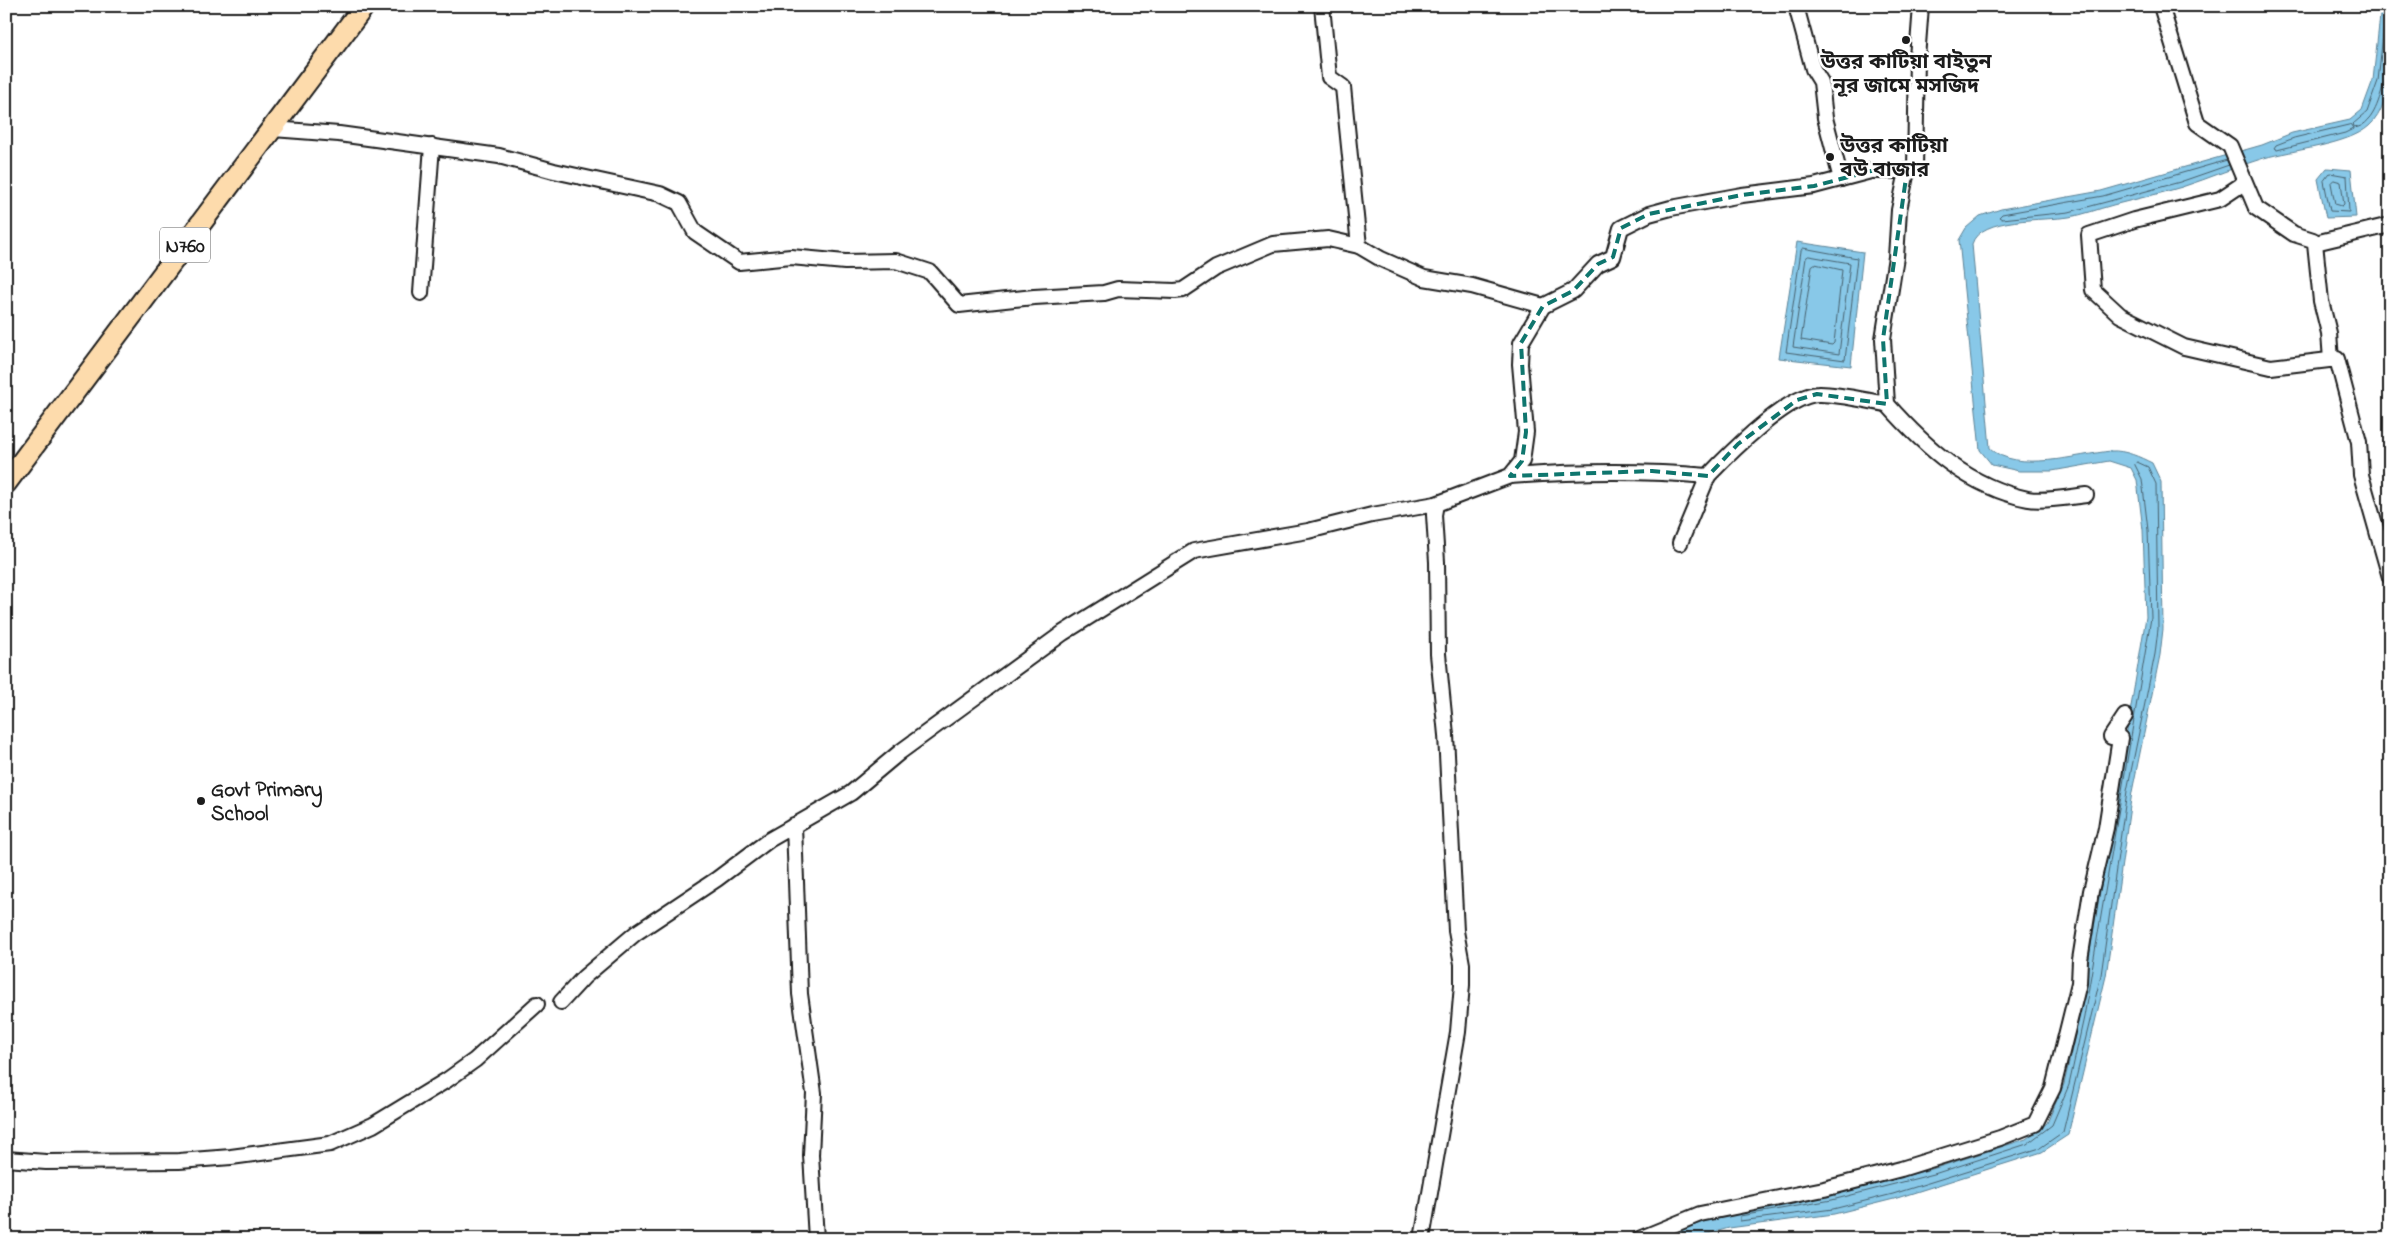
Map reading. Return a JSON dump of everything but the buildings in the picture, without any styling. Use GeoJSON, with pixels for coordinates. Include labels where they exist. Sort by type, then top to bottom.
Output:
{"type":"FeatureCollection","features":[{"type":"Feature","properties":{"kind":"highway","name":"N760"},"geometry":{"type":"LineString","coordinates":[[6,483],[364,6]]}},
{"type":"Feature","properties":{"kind":"street"},"geometry":{"type":"LineString","coordinates":[[1322,6],[1329,78],[1344,86],[1349,156],[1359,246]]}},
{"type":"Feature","properties":{"kind":"street"},"geometry":{"type":"LineString","coordinates":[[1796,6],[1813,69],[1821,82],[1825,118],[1841,179]]}},
{"type":"Feature","properties":{"kind":"street"},"geometry":{"type":"LineString","coordinates":[[1510,476],[1522,462],[1526,432],[1520,364],[1521,343],[1543,306],[1573,291],[1598,264],[1613,258],[1621,228],[1649,214],[1734,196],[1814,186],[1871,171],[1907,171],[1915,168],[1916,58],[1921,6]]}},
{"type":"Feature","properties":{"kind":"street"},"geometry":{"type":"LineString","coordinates":[[2161,6],[2197,123],[2230,146],[2256,208],[2294,234],[2313,240],[2315,244],[2321,302],[2329,333],[2331,360]]}},
{"type":"Feature","properties":{"kind":"street"},"geometry":{"type":"LineString","coordinates":[[273,129],[339,134],[499,156],[554,171],[660,194],[679,204],[696,232],[739,262],[791,257],[846,262],[896,261],[930,272],[959,305],[1034,297],[1104,293],[1118,288],[1183,290],[1216,268],[1273,244],[1328,239],[1359,246],[1381,259],[1424,278],[1472,286],[1543,306]]}},
{"type":"Feature","properties":{"kind":"street"},"geometry":{"type":"LineString","coordinates":[[421,294],[432,146]]}},
{"type":"Feature","properties":{"kind":"street"},"geometry":{"type":"LineString","coordinates":[[1907,171],[1899,210],[1896,257],[1882,339],[1887,404],[1911,431],[1974,481],[2030,500],[2086,495]]}},
{"type":"Feature","properties":{"kind":"street"},"geometry":{"type":"LineString","coordinates":[[2244,183],[2220,199],[2134,220],[2089,235],[2093,290],[2120,315],[2184,346],[2271,367],[2337,359],[2358,442],[2361,475],[2390,576]]}},
{"type":"Feature","properties":{"kind":"street"},"geometry":{"type":"LineString","coordinates":[[2315,244],[2390,225]]}},
{"type":"Feature","properties":{"kind":"street"},"geometry":{"type":"LineString","coordinates":[[1680,543],[1708,476],[1738,444],[1797,400],[1817,394],[1887,404]]}},
{"type":"Feature","properties":{"kind":"street"},"geometry":{"type":"LineString","coordinates":[[561,1002],[584,977],[636,933],[717,879],[769,840],[851,793],[900,752],[1064,633],[1194,552],[1308,531],[1372,515],[1436,504],[1510,476],[1553,472],[1652,471],[1708,476]]}},
{"type":"Feature","properties":{"kind":"street"},"geometry":{"type":"LineString","coordinates":[[1422,1239],[1458,1032],[1462,985],[1462,964],[1456,931],[1446,735],[1438,654],[1437,562],[1434,515],[1436,504]]}},
{"type":"Feature","properties":{"kind":"street"},"geometry":{"type":"LineString","coordinates":[[1639,1239],[1700,1214],[1824,1189],[1901,1169],[2000,1138],[2035,1124],[2053,1088],[2079,983],[2080,960],[2091,891],[2106,828],[2120,738],[2111,738],[2125,716]]}},
{"type":"Feature","properties":{"kind":"street"},"geometry":{"type":"LineString","coordinates":[[794,825],[800,994],[814,1093],[811,1155],[816,1239]]}},
{"type":"Feature","properties":{"kind":"street"},"geometry":{"type":"LineString","coordinates":[[6,1159],[66,1162],[179,1161],[231,1157],[330,1144],[374,1125],[447,1080],[475,1060],[537,1004]]}},
{"type":"Feature","properties":{"kind":"highlighted area"},"geometry":{"type":"Polygon","coordinates":[[[1871,171],[1907,171],[1883,339],[1887,404],[1817,394],[1797,400],[1738,444],[1708,476],[1652,471],[1510,476],[1522,461],[1526,432],[1521,343],[1543,306],[1573,291],[1598,264],[1613,257],[1621,228],[1649,214],[1742,195],[1814,186],[1871,171]]]}},
{"type":"Feature","properties":{"kind":"water"},"geometry":{"type":"Polygon","coordinates":[[[2381,6],[2390,6],[2390,70],[2388,87],[2378,116],[2360,133],[2319,146],[2264,158],[2182,187],[2080,215],[2000,224],[1977,235],[1972,244],[1990,448],[2001,456],[2015,460],[2031,461],[2111,451],[2122,452],[2152,463],[2161,482],[2163,629],[2160,655],[2132,792],[2106,976],[2068,1135],[2042,1152],[1894,1199],[1834,1214],[1729,1228],[1690,1239],[1657,1239],[1689,1223],[1759,1207],[1831,1195],[1932,1169],[2026,1139],[2047,1123],[2064,1084],[2079,1017],[2146,617],[2143,530],[2137,480],[2131,468],[2109,461],[2052,471],[2019,471],[1992,465],[1980,450],[1959,240],[1966,228],[1980,216],[2001,209],[2101,191],[2262,145],[2292,133],[2350,120],[2362,110],[2373,80],[2381,6]]]}},
{"type":"Feature","properties":{"kind":"water"},"geometry":{"type":"Polygon","coordinates":[[[2327,168],[2351,170],[2356,217],[2326,218],[2318,179],[2327,168]]]}},
{"type":"Feature","properties":{"kind":"water"},"geometry":{"type":"Polygon","coordinates":[[[1797,242],[1863,252],[1851,366],[1779,358],[1797,242]]]}},
{"type":"Feature","properties":{"kind":"place","name":"উত্তর কাটিয়া বাইতুন নূর জামে মসজিদ"},"geometry":{"type":"Point","coordinates":[1906,40]}},
{"type":"Feature","properties":{"kind":"place","name":"উত্তর কাটিয়া বউ বাজার"},"geometry":{"type":"Point","coordinates":[1830,157]}},
{"type":"Feature","properties":{"kind":"place","name":"Govt Primary School"},"geometry":{"type":"Point","coordinates":[201,801]}}]}
